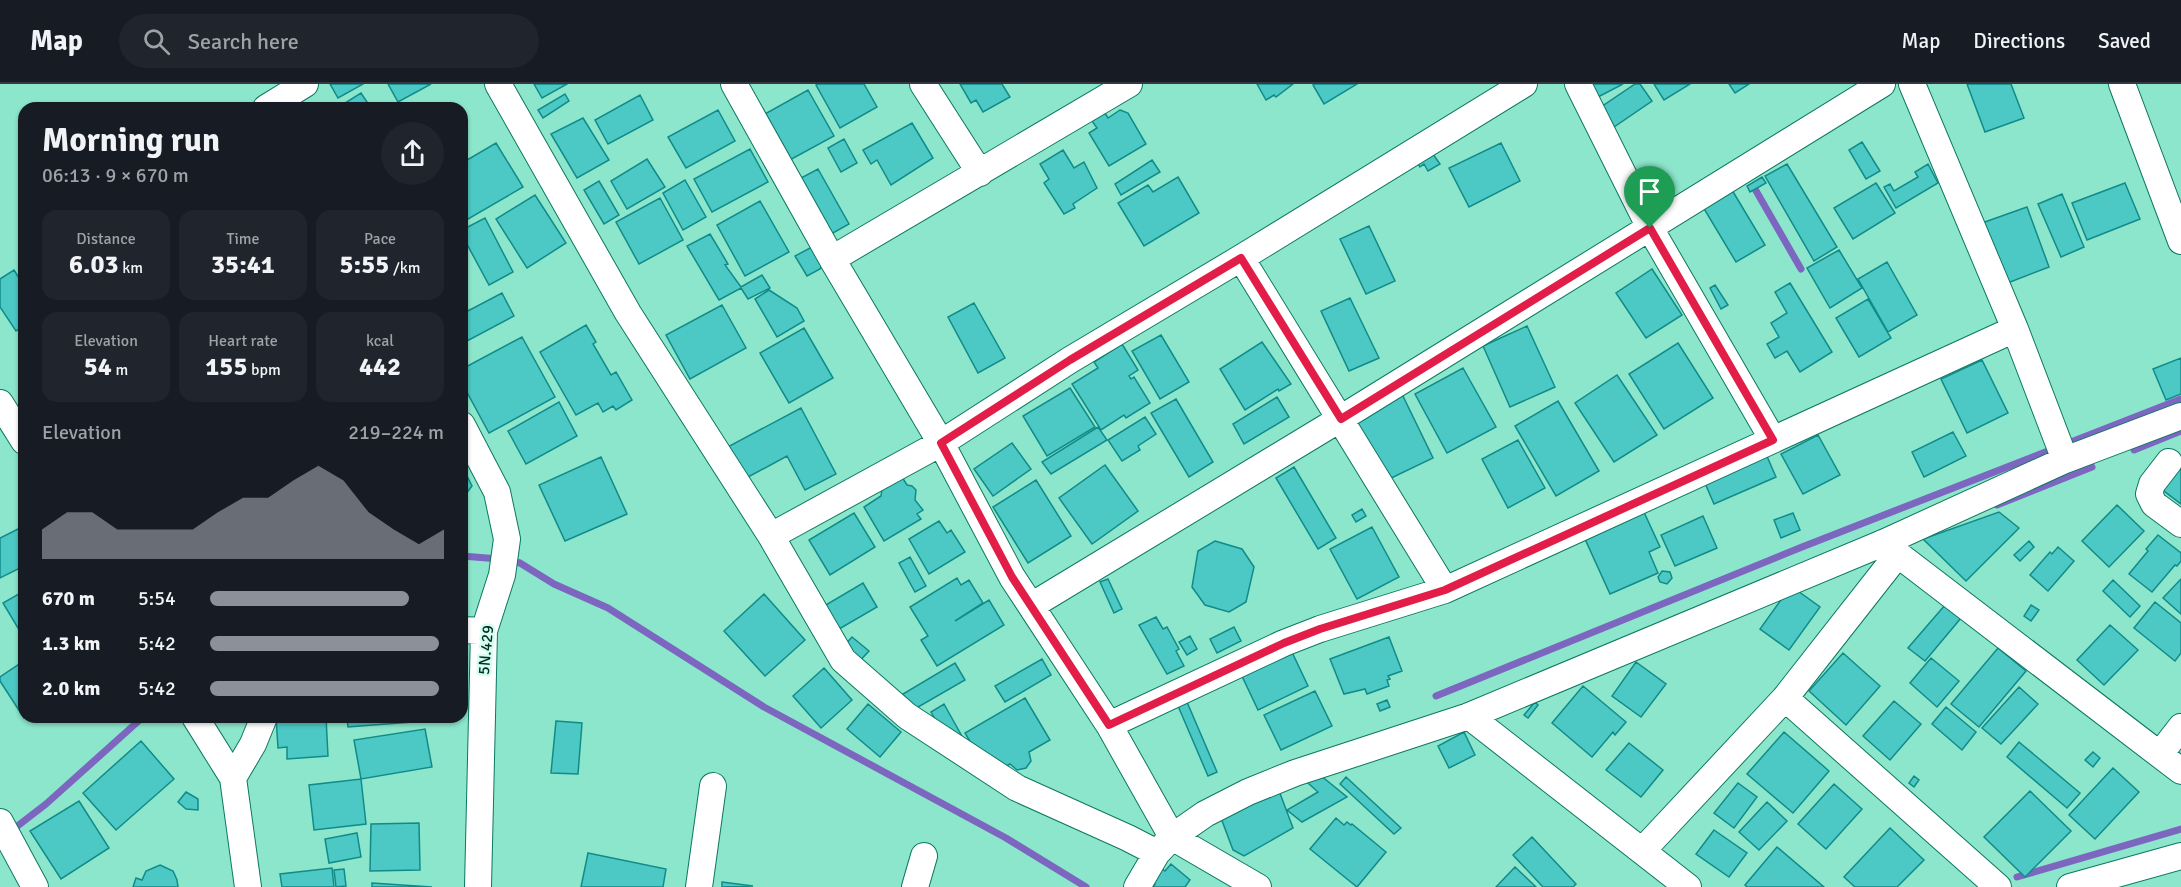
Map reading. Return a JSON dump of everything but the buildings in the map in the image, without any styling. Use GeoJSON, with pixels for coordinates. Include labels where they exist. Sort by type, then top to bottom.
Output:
{"type":"FeatureCollection","features":[{"type":"Feature","properties":{"kind":"street"},"geometry":{"type":"LineString","coordinates":[[271,101],[305,84]]}},
{"type":"Feature","properties":{"kind":"street"},"geometry":{"type":"LineString","coordinates":[[498,84],[628,313],[771,536],[843,660],[907,716],[1017,789],[1128,838],[1165,845],[1258,887]]}},
{"type":"Feature","properties":{"kind":"street"},"geometry":{"type":"LineString","coordinates":[[734,84],[832,259],[941,443],[1012,577],[1109,725],[1165,845]]}},
{"type":"Feature","properties":{"kind":"street"},"geometry":{"type":"LineString","coordinates":[[923,84],[980,173]]}},
{"type":"Feature","properties":{"kind":"street"},"geometry":{"type":"LineString","coordinates":[[832,259],[1129,84]]}},
{"type":"Feature","properties":{"kind":"street"},"geometry":{"type":"LineString","coordinates":[[771,536],[941,443],[1070,360],[1524,84]]}},
{"type":"Feature","properties":{"kind":"street"},"geometry":{"type":"LineString","coordinates":[[1578,84],[1650,228],[1773,440]]}},
{"type":"Feature","properties":{"kind":"street"},"geometry":{"type":"LineString","coordinates":[[1031,606],[1341,419],[1882,84]]}},
{"type":"Feature","properties":{"kind":"street"},"geometry":{"type":"LineString","coordinates":[[1912,84],[2015,329],[2065,460]]}},
{"type":"Feature","properties":{"kind":"street"},"geometry":{"type":"LineString","coordinates":[[2122,84],[2181,241]]}},
{"type":"Feature","properties":{"kind":"street"},"geometry":{"type":"LineString","coordinates":[[1241,258],[1445,590]]}},
{"type":"Feature","properties":{"kind":"street"},"geometry":{"type":"LineString","coordinates":[[1109,725],[1302,636],[1445,590],[2015,329]]}},
{"type":"Feature","properties":{"kind":"street"},"geometry":{"type":"LineString","coordinates":[[0,403],[18,432]]}},
{"type":"Feature","properties":{"kind":"street"},"geometry":{"type":"LineString","coordinates":[[1137,887],[1165,845],[1205,814],[1248,792],[1295,773],[1469,716],[1891,549],[2065,460],[2181,416]]}},
{"type":"Feature","properties":{"kind":"street","name":"5N.429"},"geometry":{"type":"LineString","coordinates":[[468,436],[498,492],[507,539],[502,575],[473,630],[478,887]]}},
{"type":"Feature","properties":{"kind":"street"},"geometry":{"type":"LineString","coordinates":[[2169,462],[2152,484],[2149,494],[2154,504],[2181,524]]}},
{"type":"Feature","properties":{"kind":"street"},"geometry":{"type":"LineString","coordinates":[[1642,851],[1785,698],[1891,549]]}},
{"type":"Feature","properties":{"kind":"street"},"geometry":{"type":"LineString","coordinates":[[1891,549],[2181,771]]}},
{"type":"Feature","properties":{"kind":"street"},"geometry":{"type":"LineString","coordinates":[[1785,698],[1998,887]]}},
{"type":"Feature","properties":{"kind":"street"},"geometry":{"type":"LineString","coordinates":[[1469,716],[1688,887]]}},
{"type":"Feature","properties":{"kind":"street"},"geometry":{"type":"LineString","coordinates":[[199,723],[233,778],[248,887]]}},
{"type":"Feature","properties":{"kind":"street"},"geometry":{"type":"LineString","coordinates":[[233,778],[253,744],[262,723]]}},
{"type":"Feature","properties":{"kind":"street"},"geometry":{"type":"LineString","coordinates":[[2160,754],[2181,727]]}},
{"type":"Feature","properties":{"kind":"street"},"geometry":{"type":"LineString","coordinates":[[699,887],[713,786]]}},
{"type":"Feature","properties":{"kind":"street"},"geometry":{"type":"LineString","coordinates":[[0,822],[35,887]]}},
{"type":"Feature","properties":{"kind":"street"},"geometry":{"type":"LineString","coordinates":[[915,887],[924,856]]}},
{"type":"Feature","properties":{"kind":"street"},"geometry":{"type":"LineString","coordinates":[[2070,887],[2181,856]]}},
{"type":"Feature","properties":{"kind":"waterway"},"geometry":{"type":"LineString","coordinates":[[1755,189],[1801,269]]}},
{"type":"Feature","properties":{"kind":"waterway"},"geometry":{"type":"LineString","coordinates":[[1436,696],[1802,547],[2181,399]]}},
{"type":"Feature","properties":{"kind":"waterway"},"geometry":{"type":"LineString","coordinates":[[2134,450],[2181,431]]}},
{"type":"Feature","properties":{"kind":"waterway"},"geometry":{"type":"LineString","coordinates":[[1997,505],[2092,467]]}},
{"type":"Feature","properties":{"kind":"waterway"},"geometry":{"type":"LineString","coordinates":[[468,556],[499,559]]}},
{"type":"Feature","properties":{"kind":"waterway"},"geometry":{"type":"LineString","coordinates":[[509,560],[520,563],[554,584],[608,608],[764,707],[1006,838],[1086,887]]}},
{"type":"Feature","properties":{"kind":"waterway"},"geometry":{"type":"LineString","coordinates":[[11,831],[46,804],[136,723]]}},
{"type":"Feature","properties":{"kind":"waterway"},"geometry":{"type":"LineString","coordinates":[[2017,877],[2181,829]]}},
{"type":"Feature","properties":{"kind":"route"},"geometry":{"type":"LineString","coordinates":[[1650,228],[1773,440],[1445,590],[1320,629],[1284,643],[1109,725],[1012,577],[941,443],[1070,360],[1241,258],[1341,419],[1650,228]]}}]}
